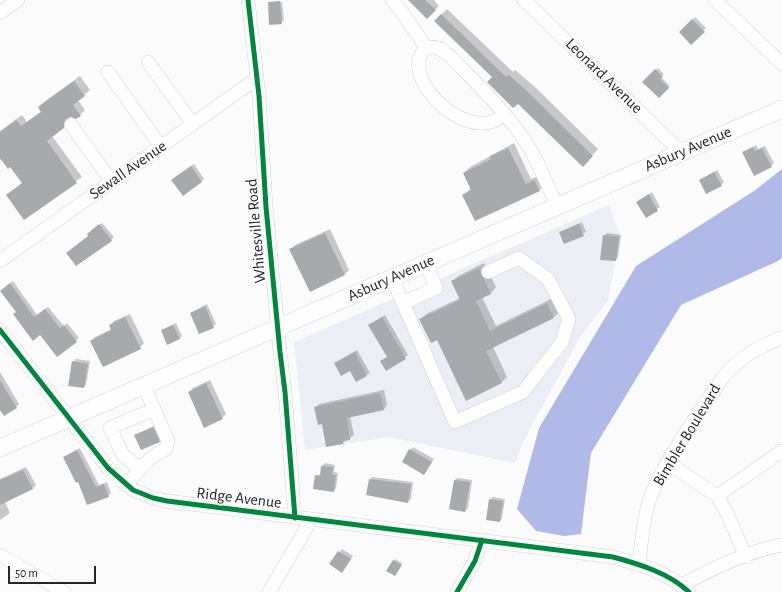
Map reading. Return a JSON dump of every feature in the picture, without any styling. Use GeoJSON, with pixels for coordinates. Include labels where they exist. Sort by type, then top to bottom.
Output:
{"type":"FeatureCollection","features":[{"type":"Feature","properties":{"kind":"main road","name":"Asbury Avenue"},"geometry":{"type":"LineString","coordinates":[[0,448],[782,109]]}},
{"type":"Feature","properties":{"kind":"street"},"geometry":{"type":"LineString","coordinates":[[0,13],[18,0]]}},
{"type":"Feature","properties":{"kind":"street","name":"Whitesville Road"},"geometry":{"type":"LineString","coordinates":[[248,0],[277,328],[291,459],[295,518]]}},
{"type":"Feature","properties":{"kind":"street"},"geometry":{"type":"LineString","coordinates":[[392,0],[427,49]]}},
{"type":"Feature","properties":{"kind":"street","name":"Leonard Avenue"},"geometry":{"type":"LineString","coordinates":[[524,0],[682,153]]}},
{"type":"Feature","properties":{"kind":"street"},"geometry":{"type":"LineString","coordinates":[[715,0],[782,64]]}},
{"type":"Feature","properties":{"kind":"street"},"geometry":{"type":"LineString","coordinates":[[504,114],[490,123],[477,123],[465,119],[444,107],[432,96],[425,85],[419,71],[418,61],[421,54],[427,49],[433,47],[441,49],[451,57],[504,114],[521,135],[533,155],[557,206]]}},
{"type":"Feature","properties":{"kind":"street"},"geometry":{"type":"LineString","coordinates":[[148,62],[193,124]]}},
{"type":"Feature","properties":{"kind":"street"},"geometry":{"type":"LineString","coordinates":[[108,72],[161,147]]}},
{"type":"Feature","properties":{"kind":"street","name":"Sewall Avenue"},"geometry":{"type":"LineString","coordinates":[[0,261],[256,79]]}},
{"type":"Feature","properties":{"kind":"street"},"geometry":{"type":"LineString","coordinates":[[71,125],[112,182]]}},
{"type":"Feature","properties":{"kind":"street"},"geometry":{"type":"LineString","coordinates":[[392,278],[456,422],[523,392],[562,342],[569,319],[548,279],[519,258],[488,272]]}},
{"type":"Feature","properties":{"kind":"street"},"geometry":{"type":"LineString","coordinates":[[403,303],[436,288],[426,263]]}},
{"type":"Feature","properties":{"kind":"street","name":"Ridge Avenue"},"geometry":{"type":"LineString","coordinates":[[0,330],[108,468],[142,494],[167,501],[613,557],[639,564],[686,589]]}},
{"type":"Feature","properties":{"kind":"street","name":"Bimbler Boulevard"},"geometry":{"type":"LineString","coordinates":[[639,564],[647,509],[654,489],[668,463],[724,376],[734,364],[746,354],[782,337]]}},
{"type":"Feature","properties":{"kind":"street"},"geometry":{"type":"LineString","coordinates":[[127,484],[155,454],[166,449],[168,441],[144,386]]}},
{"type":"Feature","properties":{"kind":"street"},"geometry":{"type":"LineString","coordinates":[[140,469],[123,455],[110,428],[154,408]]}},
{"type":"Feature","properties":{"kind":"street"},"geometry":{"type":"LineString","coordinates":[[717,496],[782,451]]}},
{"type":"Feature","properties":{"kind":"street"},"geometry":{"type":"LineString","coordinates":[[668,463],[717,496],[727,513],[746,556]]}},
{"type":"Feature","properties":{"kind":"street"},"geometry":{"type":"LineString","coordinates":[[269,592],[312,520]]}},
{"type":"Feature","properties":{"kind":"street"},"geometry":{"type":"LineString","coordinates":[[457,592],[476,561],[482,540]]}},
{"type":"Feature","properties":{"kind":"street"},"geometry":{"type":"LineString","coordinates":[[686,589],[699,576],[770,547],[782,545]]}},
{"type":"Feature","properties":{"kind":"street"},"geometry":{"type":"LineString","coordinates":[[0,555],[64,592]]}},
{"type":"Feature","properties":{"kind":"shaded area"},"geometry":{"type":"Polygon","coordinates":[[[609,205],[620,236],[608,301],[582,334],[523,442],[515,463],[389,437],[305,450],[294,342],[609,205]]]}},
{"type":"Feature","properties":{"kind":"water"},"geometry":{"type":"Polygon","coordinates":[[[782,169],[782,258],[681,305],[591,453],[581,534],[564,536],[536,531],[517,509],[539,428],[636,266],[754,191],[782,169]]]}},
{"type":"Feature","properties":{"kind":"building"},"geometry":{"type":"Polygon","coordinates":[[[408,0],[425,0],[436,10],[427,19],[408,0]]]}},
{"type":"Feature","properties":{"kind":"building"},"geometry":{"type":"Polygon","coordinates":[[[280,1],[282,24],[269,25],[268,2],[280,1]]]}},
{"type":"Feature","properties":{"kind":"building"},"geometry":{"type":"Polygon","coordinates":[[[441,14],[506,77],[509,75],[529,93],[593,156],[583,167],[518,104],[513,108],[487,82],[492,77],[434,21],[441,14]]]}},
{"type":"Feature","properties":{"kind":"building"},"geometry":{"type":"Polygon","coordinates":[[[692,19],[705,32],[691,45],[679,32],[692,19]]]}},
{"type":"Feature","properties":{"kind":"building"},"geometry":{"type":"Polygon","coordinates":[[[655,69],[663,77],[660,79],[669,88],[659,98],[642,82],[655,69]]]}},
{"type":"Feature","properties":{"kind":"building"},"geometry":{"type":"Polygon","coordinates":[[[74,81],[85,96],[73,105],[81,116],[76,119],[71,117],[66,119],[64,122],[64,128],[47,141],[77,183],[24,220],[6,195],[22,183],[10,167],[8,169],[0,158],[0,132],[16,120],[21,126],[41,112],[38,107],[74,81]]]}},
{"type":"Feature","properties":{"kind":"building"},"geometry":{"type":"Polygon","coordinates":[[[753,147],[755,151],[762,148],[772,167],[754,176],[742,152],[753,147]]]}},
{"type":"Feature","properties":{"kind":"building"},"geometry":{"type":"Polygon","coordinates":[[[508,148],[526,184],[534,180],[540,191],[475,221],[462,195],[471,190],[463,173],[491,159],[490,156],[508,148]]]}},
{"type":"Feature","properties":{"kind":"building"},"geometry":{"type":"Polygon","coordinates":[[[191,166],[202,182],[183,196],[171,180],[191,166]]]}},
{"type":"Feature","properties":{"kind":"building"},"geometry":{"type":"Polygon","coordinates":[[[714,172],[722,186],[706,194],[699,180],[714,172]]]}},
{"type":"Feature","properties":{"kind":"building"},"geometry":{"type":"Polygon","coordinates":[[[649,194],[658,211],[646,218],[636,202],[649,194]]]}},
{"type":"Feature","properties":{"kind":"building"},"geometry":{"type":"Polygon","coordinates":[[[99,224],[112,241],[76,266],[66,253],[88,236],[87,234],[99,224]]]}},
{"type":"Feature","properties":{"kind":"building"},"geometry":{"type":"Polygon","coordinates":[[[579,224],[584,236],[564,244],[559,232],[579,224]]]}},
{"type":"Feature","properties":{"kind":"building"},"geometry":{"type":"Polygon","coordinates":[[[325,233],[345,275],[310,292],[289,249],[325,233]]]}},
{"type":"Feature","properties":{"kind":"building"},"geometry":{"type":"Polygon","coordinates":[[[603,235],[619,237],[616,261],[600,260],[603,235]]]}},
{"type":"Feature","properties":{"kind":"building"},"geometry":{"type":"Polygon","coordinates":[[[479,268],[491,294],[476,301],[490,331],[547,303],[554,318],[486,351],[502,383],[466,401],[437,340],[431,343],[419,319],[460,300],[451,281],[479,268]]]}},
{"type":"Feature","properties":{"kind":"building"},"geometry":{"type":"Polygon","coordinates":[[[10,283],[34,317],[45,309],[60,328],[64,325],[77,342],[57,357],[40,335],[33,341],[13,314],[16,312],[0,291],[10,283]]]}},
{"type":"Feature","properties":{"kind":"building"},"geometry":{"type":"Polygon","coordinates":[[[205,306],[214,328],[199,334],[190,313],[205,306]]]}},
{"type":"Feature","properties":{"kind":"building"},"geometry":{"type":"Polygon","coordinates":[[[125,317],[141,349],[103,367],[90,341],[111,330],[109,325],[125,317]]]}},
{"type":"Feature","properties":{"kind":"building"},"geometry":{"type":"Polygon","coordinates":[[[382,317],[406,359],[386,371],[380,361],[387,357],[368,325],[382,317]]]}},
{"type":"Feature","properties":{"kind":"building"},"geometry":{"type":"Polygon","coordinates":[[[173,325],[180,339],[167,345],[161,330],[173,325]]]}},
{"type":"Feature","properties":{"kind":"building"},"geometry":{"type":"Polygon","coordinates":[[[355,352],[367,376],[356,382],[350,371],[341,376],[334,363],[355,352]]]}},
{"type":"Feature","properties":{"kind":"building"},"geometry":{"type":"Polygon","coordinates":[[[72,361],[88,364],[84,388],[68,386],[72,361]]]}},
{"type":"Feature","properties":{"kind":"building"},"geometry":{"type":"Polygon","coordinates":[[[0,380],[17,408],[4,416],[0,410],[0,380]]]}},
{"type":"Feature","properties":{"kind":"building"},"geometry":{"type":"Polygon","coordinates":[[[206,383],[223,419],[204,428],[188,392],[206,383]]]}},
{"type":"Feature","properties":{"kind":"building"},"geometry":{"type":"Polygon","coordinates":[[[380,393],[384,410],[347,418],[350,440],[343,441],[343,444],[326,447],[322,424],[318,425],[314,407],[380,393]]]}},
{"type":"Feature","properties":{"kind":"building"},"geometry":{"type":"Polygon","coordinates":[[[153,427],[160,442],[141,450],[134,435],[153,427]]]}},
{"type":"Feature","properties":{"kind":"building"},"geometry":{"type":"Polygon","coordinates":[[[409,449],[432,462],[424,475],[402,462],[409,449]]]}},
{"type":"Feature","properties":{"kind":"building"},"geometry":{"type":"Polygon","coordinates":[[[77,450],[96,487],[104,484],[109,497],[87,505],[78,482],[76,483],[63,457],[77,450]]]}},
{"type":"Feature","properties":{"kind":"building"},"geometry":{"type":"Polygon","coordinates":[[[321,466],[333,467],[332,475],[336,475],[334,492],[313,489],[315,475],[320,476],[321,466]]]}},
{"type":"Feature","properties":{"kind":"building"},"geometry":{"type":"Polygon","coordinates":[[[23,470],[33,489],[0,505],[0,480],[23,470]]]}},
{"type":"Feature","properties":{"kind":"building"},"geometry":{"type":"Polygon","coordinates":[[[369,479],[411,484],[408,503],[366,495],[369,479]]]}},
{"type":"Feature","properties":{"kind":"building"},"geometry":{"type":"Polygon","coordinates":[[[454,480],[470,482],[465,512],[449,509],[454,480]]]}},
{"type":"Feature","properties":{"kind":"building"},"geometry":{"type":"Polygon","coordinates":[[[489,499],[503,501],[500,522],[486,520],[489,499]]]}},
{"type":"Feature","properties":{"kind":"building"},"geometry":{"type":"Polygon","coordinates":[[[338,551],[351,559],[342,573],[329,564],[338,551]]]}},
{"type":"Feature","properties":{"kind":"building"},"geometry":{"type":"Polygon","coordinates":[[[393,560],[402,565],[395,576],[386,571],[393,560]]]}},
{"type":"Feature","properties":{"kind":"cycle path"},"geometry":{"type":"LineString","coordinates":[[248,0],[259,96],[266,207],[285,392],[295,518]]}},
{"type":"Feature","properties":{"kind":"cycle path"},"geometry":{"type":"LineString","coordinates":[[0,330],[108,468],[133,490],[153,498],[613,557],[663,574],[681,585],[689,592]]}},
{"type":"Feature","properties":{"kind":"cycle path"},"geometry":{"type":"LineString","coordinates":[[457,592],[475,561],[482,540]]}}]}
